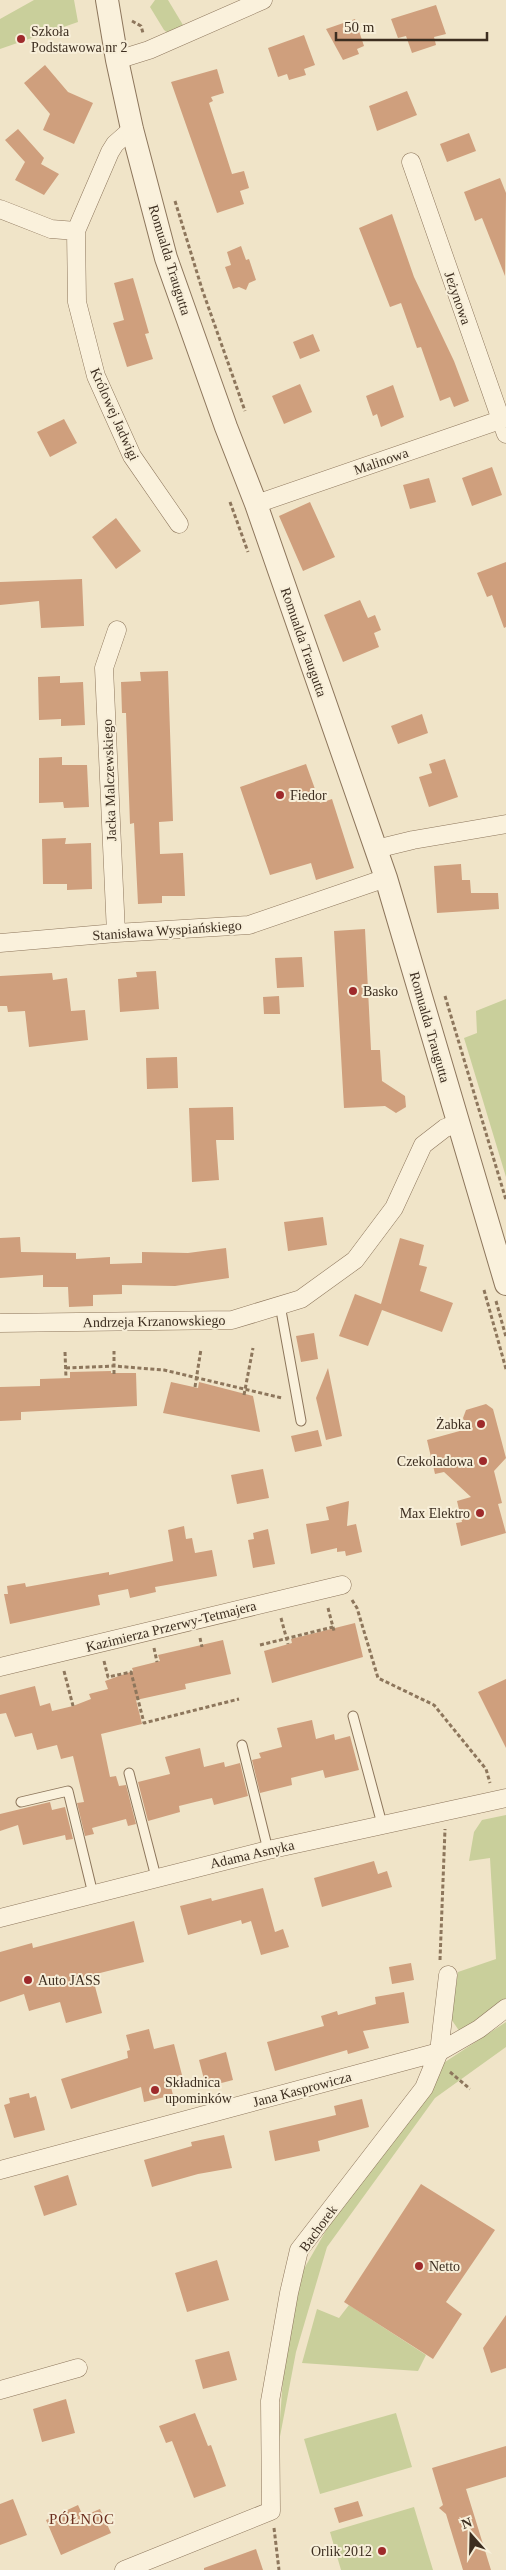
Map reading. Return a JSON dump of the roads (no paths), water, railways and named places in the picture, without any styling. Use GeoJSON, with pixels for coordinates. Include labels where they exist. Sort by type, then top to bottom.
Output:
{"type":"FeatureCollection","features":[{"type":"Feature","properties":{"kind":"street","name":"Romualda Traugutta"},"geometry":{"type":"LineString","coordinates":[[106,0],[116,60],[132,129],[166,258],[226,427],[256,504],[386,878],[458,1123],[502,1252],[506,1284]]}},
{"type":"Feature","properties":{"kind":"street"},"geometry":{"type":"LineString","coordinates":[[116,60],[148,50],[263,0]]}},
{"type":"Feature","properties":{"kind":"street","name":"Królowej Jadwigi"},"geometry":{"type":"LineString","coordinates":[[132,129],[115,144],[110,152],[76,231],[77,302],[96,376],[132,456],[179,524]]}},
{"type":"Feature","properties":{"kind":"street","name":"Jeżynowa"},"geometry":{"type":"LineString","coordinates":[[411,162],[504,424]]}},
{"type":"Feature","properties":{"kind":"street"},"geometry":{"type":"LineString","coordinates":[[0,208],[51,229],[76,231]]}},
{"type":"Feature","properties":{"kind":"street","name":"Malinowa"},"geometry":{"type":"LineString","coordinates":[[256,504],[504,424]]}},
{"type":"Feature","properties":{"kind":"street","name":"Jacka Malczewskiego"},"geometry":{"type":"LineString","coordinates":[[116,933],[104,668],[117,630]]}},
{"type":"Feature","properties":{"kind":"street"},"geometry":{"type":"LineString","coordinates":[[376,849],[413,840],[506,824]]}},
{"type":"Feature","properties":{"kind":"street","name":"Stanisława Wyspiańskiego"},"geometry":{"type":"LineString","coordinates":[[0,943],[116,933],[249,925],[386,878]]}},
{"type":"Feature","properties":{"kind":"street","name":"Andrzeja Krzanowskiego"},"geometry":{"type":"LineString","coordinates":[[0,1323],[232,1320],[302,1299],[355,1260],[394,1208],[423,1145],[445,1128],[458,1123]]}},
{"type":"Feature","properties":{"kind":"street","name":"Kazimierza Przerwy-Tetmajera"},"geometry":{"type":"LineString","coordinates":[[0,1667],[342,1584]]}},
{"type":"Feature","properties":{"kind":"street","name":"Adama Asnyka"},"geometry":{"type":"LineString","coordinates":[[0,1916],[499,1794]]}},
{"type":"Feature","properties":{"kind":"street","name":"Bachorek"},"geometry":{"type":"LineString","coordinates":[[124,2570],[271,2511],[270,2401],[289,2293],[299,2250],[424,2088],[437,2056],[448,1975]]}},
{"type":"Feature","properties":{"kind":"street","name":"Jana Kasprowicza"},"geometry":{"type":"LineString","coordinates":[[0,2170],[437,2056],[479,2029],[506,2008]]}},
{"type":"Feature","properties":{"kind":"street"},"geometry":{"type":"LineString","coordinates":[[0,2390],[78,2368]]}},
{"type":"Feature","properties":{"kind":"lane"},"geometry":{"type":"LineString","coordinates":[[280,1305],[301,1421]]}},
{"type":"Feature","properties":{"kind":"lane"},"geometry":{"type":"LineString","coordinates":[[353,1716],[382,1824]]}},
{"type":"Feature","properties":{"kind":"lane"},"geometry":{"type":"LineString","coordinates":[[242,1745],[268,1850]]}},
{"type":"Feature","properties":{"kind":"lane"},"geometry":{"type":"LineString","coordinates":[[129,1772],[156,1877]]}},
{"type":"Feature","properties":{"kind":"lane"},"geometry":{"type":"LineString","coordinates":[[22,1802],[68,1790],[93,1894]]}},
{"type":"Feature","properties":{"kind":"place","name":"Szkoła Podstawowa nr 2"},"geometry":{"type":"Point","coordinates":[21,39]}},
{"type":"Feature","properties":{"kind":"place","name":"Fiedor"},"geometry":{"type":"Point","coordinates":[280,795]}},
{"type":"Feature","properties":{"kind":"place","name":"Basko"},"geometry":{"type":"Point","coordinates":[353,991]}},
{"type":"Feature","properties":{"kind":"place","name":"Żabka"},"geometry":{"type":"Point","coordinates":[481,1424]}},
{"type":"Feature","properties":{"kind":"place","name":"Czekoladowa"},"geometry":{"type":"Point","coordinates":[483,1461]}},
{"type":"Feature","properties":{"kind":"place","name":"Max Elektro"},"geometry":{"type":"Point","coordinates":[480,1513]}},
{"type":"Feature","properties":{"kind":"place","name":"Auto JASS"},"geometry":{"type":"Point","coordinates":[28,1980]}},
{"type":"Feature","properties":{"kind":"place","name":"Składnica upominków"},"geometry":{"type":"Point","coordinates":[155,2090]}},
{"type":"Feature","properties":{"kind":"place","name":"Netto"},"geometry":{"type":"Point","coordinates":[419,2266]}},
{"type":"Feature","properties":{"kind":"place","name":"Orlik 2012"},"geometry":{"type":"Point","coordinates":[382,2551]}},
{"type":"Feature","properties":{"kind":"district","name":"PÓŁNOC"},"geometry":{"type":"Point","coordinates":[82,2519]}}]}
